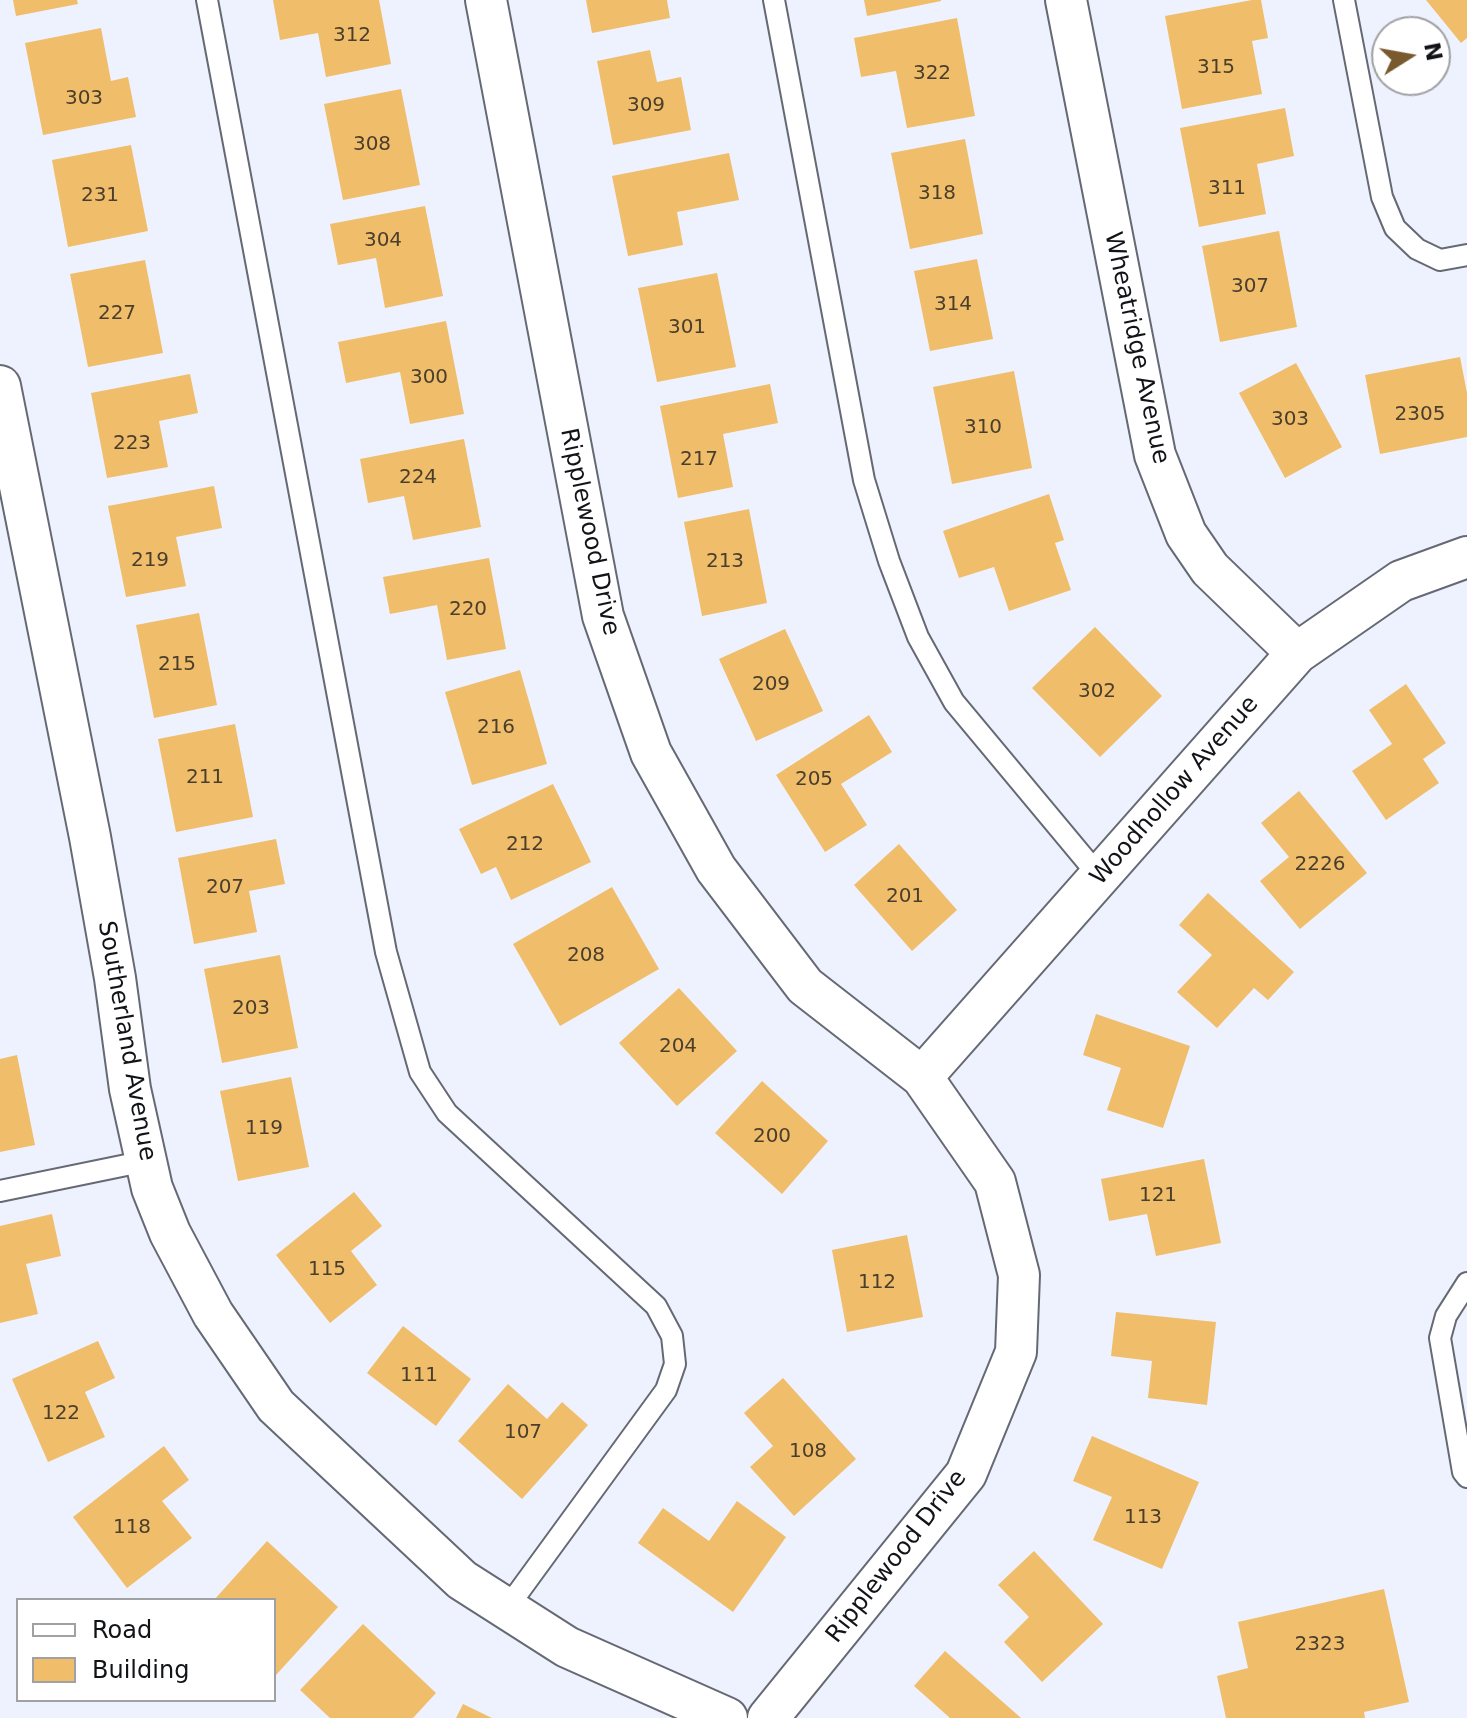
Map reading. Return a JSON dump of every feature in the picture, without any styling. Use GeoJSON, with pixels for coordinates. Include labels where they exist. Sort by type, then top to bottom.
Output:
{"type":"FeatureCollection","features":[{"type":"Feature","properties":{"kind":"street","name":"Ripplewood Drive"},"geometry":{"type":"LineString","coordinates":[[486,0],[603,616],[651,753],[716,869],[805,986],[922,1077],[995,1182],[1019,1275],[1016,1352],[966,1474],[768,1718]]}},
{"type":"Feature","properties":{"kind":"street","name":"Wheatridge Avenue"},"geometry":{"type":"LineString","coordinates":[[1066,0],[1155,455],[1186,534],[1210,569],[1297,653]]}},
{"type":"Feature","properties":{"kind":"street","name":"Southerland Avenue"},"geometry":{"type":"LineString","coordinates":[[0,386],[90,837],[115,978],[130,1089],[152,1188],[170,1233],[213,1314],[276,1406],[462,1580],[567,1647],[727,1718]]}},
{"type":"Feature","properties":{"kind":"street","name":"Woodhollow Avenue"},"geometry":{"type":"LineString","coordinates":[[922,1077],[1297,653],[1401,581],[1467,557]]}},
{"type":"Feature","properties":{"kind":"lane"},"geometry":{"type":"LineString","coordinates":[[207,0],[386,952],[420,1072],[447,1113],[656,1306],[672,1336],[675,1364],[666,1390],[507,1608]]}},
{"type":"Feature","properties":{"kind":"lane"},"geometry":{"type":"LineString","coordinates":[[774,0],[864,480],[894,574],[918,637],[954,702],[1099,876]]}},
{"type":"Feature","properties":{"kind":"lane"},"geometry":{"type":"LineString","coordinates":[[1344,0],[1382,197],[1395,228],[1417,249],[1440,260],[1467,255]]}},
{"type":"Feature","properties":{"kind":"lane"},"geometry":{"type":"LineString","coordinates":[[0,1191],[146,1161]]}},
{"type":"Feature","properties":{"kind":"lane"},"geometry":{"type":"LineString","coordinates":[[1467,1283],[1446,1316],[1440,1338],[1463,1472],[1467,1477]]}},
{"type":"Feature","properties":{"kind":"building"},"geometry":{"type":"Polygon","coordinates":[[[13,0],[77,0],[78,4],[16,16],[13,0]]]}},
{"type":"Feature","properties":{"kind":"building"},"geometry":{"type":"Polygon","coordinates":[[[273,0],[379,0],[391,64],[326,77],[318,33],[280,40],[273,0]]]}},
{"type":"Feature","properties":{"kind":"building"},"geometry":{"type":"Polygon","coordinates":[[[586,0],[667,0],[670,18],[592,33],[586,0]]]}},
{"type":"Feature","properties":{"kind":"building"},"geometry":{"type":"Polygon","coordinates":[[[864,0],[941,0],[941,1],[867,16],[864,0]]]}},
{"type":"Feature","properties":{"kind":"building"},"geometry":{"type":"Polygon","coordinates":[[[1261,0],[1268,38],[1252,41],[1262,94],[1182,109],[1165,16],[1261,0]]]}},
{"type":"Feature","properties":{"kind":"building"},"geometry":{"type":"Polygon","coordinates":[[[1426,0],[1467,0],[1467,38],[1461,43],[1451,31],[1451,16],[1439,16],[1426,0]]]}},
{"type":"Feature","properties":{"kind":"building"},"geometry":{"type":"Polygon","coordinates":[[[957,18],[975,116],[907,128],[896,71],[861,77],[854,38],[957,18]]]}},
{"type":"Feature","properties":{"kind":"building"},"geometry":{"type":"Polygon","coordinates":[[[101,28],[111,81],[128,77],[136,117],[43,135],[25,43],[101,28]]]}},
{"type":"Feature","properties":{"kind":"building"},"geometry":{"type":"Polygon","coordinates":[[[650,50],[657,82],[681,77],[691,130],[613,145],[597,61],[650,50]]]}},
{"type":"Feature","properties":{"kind":"building"},"geometry":{"type":"Polygon","coordinates":[[[401,89],[420,185],[343,200],[324,104],[401,89]]]}},
{"type":"Feature","properties":{"kind":"building"},"geometry":{"type":"Polygon","coordinates":[[[1285,108],[1294,156],[1257,164],[1266,214],[1199,227],[1180,128],[1285,108]]]}},
{"type":"Feature","properties":{"kind":"building"},"geometry":{"type":"Polygon","coordinates":[[[965,139],[983,234],[910,249],[891,153],[965,139]]]}},
{"type":"Feature","properties":{"kind":"building"},"geometry":{"type":"Polygon","coordinates":[[[131,145],[148,231],[68,247],[52,160],[131,145]]]}},
{"type":"Feature","properties":{"kind":"building"},"geometry":{"type":"Polygon","coordinates":[[[729,153],[739,200],[677,212],[683,245],[628,256],[612,176],[729,153]]]}},
{"type":"Feature","properties":{"kind":"building"},"geometry":{"type":"Polygon","coordinates":[[[425,206],[443,296],[385,308],[376,258],[338,265],[330,224],[425,206]]]}},
{"type":"Feature","properties":{"kind":"building"},"geometry":{"type":"Polygon","coordinates":[[[1279,231],[1297,327],[1220,342],[1202,246],[1279,231]]]}},
{"type":"Feature","properties":{"kind":"building"},"geometry":{"type":"Polygon","coordinates":[[[977,259],[993,339],[930,351],[914,271],[977,259]]]}},
{"type":"Feature","properties":{"kind":"building"},"geometry":{"type":"Polygon","coordinates":[[[145,260],[163,353],[88,367],[70,274],[145,260]]]}},
{"type":"Feature","properties":{"kind":"building"},"geometry":{"type":"Polygon","coordinates":[[[717,273],[736,367],[657,382],[638,288],[717,273]]]}},
{"type":"Feature","properties":{"kind":"building"},"geometry":{"type":"Polygon","coordinates":[[[446,321],[464,414],[410,424],[400,372],[346,383],[338,342],[446,321]]]}},
{"type":"Feature","properties":{"kind":"building"},"geometry":{"type":"Polygon","coordinates":[[[1460,357],[1467,393],[1467,437],[1380,454],[1365,375],[1460,357]]]}},
{"type":"Feature","properties":{"kind":"building"},"geometry":{"type":"Polygon","coordinates":[[[1296,363],[1342,447],[1285,478],[1239,393],[1296,363]]]}},
{"type":"Feature","properties":{"kind":"building"},"geometry":{"type":"Polygon","coordinates":[[[1014,371],[1032,468],[952,484],[933,387],[1014,371]]]}},
{"type":"Feature","properties":{"kind":"building"},"geometry":{"type":"Polygon","coordinates":[[[190,374],[198,413],[159,421],[168,467],[107,478],[91,393],[190,374]]]}},
{"type":"Feature","properties":{"kind":"building"},"geometry":{"type":"Polygon","coordinates":[[[770,384],[778,423],[723,434],[733,487],[678,498],[660,406],[770,384]]]}},
{"type":"Feature","properties":{"kind":"building"},"geometry":{"type":"Polygon","coordinates":[[[464,439],[481,527],[413,540],[404,496],[368,503],[360,459],[464,439]]]}},
{"type":"Feature","properties":{"kind":"building"},"geometry":{"type":"Polygon","coordinates":[[[214,486],[222,528],[176,537],[186,586],[126,597],[108,506],[214,486]]]}},
{"type":"Feature","properties":{"kind":"building"},"geometry":{"type":"Polygon","coordinates":[[[1049,494],[1064,540],[1055,543],[1071,590],[1009,611],[994,567],[959,578],[943,531],[1049,494]]]}},
{"type":"Feature","properties":{"kind":"building"},"geometry":{"type":"Polygon","coordinates":[[[749,509],[767,603],[702,616],[684,522],[749,509]]]}},
{"type":"Feature","properties":{"kind":"building"},"geometry":{"type":"Polygon","coordinates":[[[489,558],[506,649],[447,660],[437,605],[390,614],[383,577],[489,558]]]}},
{"type":"Feature","properties":{"kind":"building"},"geometry":{"type":"Polygon","coordinates":[[[199,613],[217,705],[154,718],[136,625],[199,613]]]}},
{"type":"Feature","properties":{"kind":"building"},"geometry":{"type":"Polygon","coordinates":[[[1095,627],[1162,696],[1100,757],[1032,688],[1095,627]]]}},
{"type":"Feature","properties":{"kind":"building"},"geometry":{"type":"Polygon","coordinates":[[[785,629],[823,711],[756,741],[719,659],[785,629]]]}},
{"type":"Feature","properties":{"kind":"building"},"geometry":{"type":"Polygon","coordinates":[[[520,670],[547,764],[472,785],[445,692],[520,670]]]}},
{"type":"Feature","properties":{"kind":"building"},"geometry":{"type":"Polygon","coordinates":[[[1406,684],[1446,743],[1423,759],[1439,783],[1386,820],[1352,771],[1392,744],[1369,710],[1406,684]]]}},
{"type":"Feature","properties":{"kind":"building"},"geometry":{"type":"Polygon","coordinates":[[[869,715],[892,752],[841,784],[867,825],[825,852],[776,775],[869,715]]]}},
{"type":"Feature","properties":{"kind":"building"},"geometry":{"type":"Polygon","coordinates":[[[235,724],[253,817],[176,832],[158,739],[235,724]]]}},
{"type":"Feature","properties":{"kind":"building"},"geometry":{"type":"Polygon","coordinates":[[[553,784],[591,862],[511,900],[496,867],[481,874],[459,829],[553,784]]]}},
{"type":"Feature","properties":{"kind":"building"},"geometry":{"type":"Polygon","coordinates":[[[1299,791],[1367,873],[1300,929],[1260,881],[1289,857],[1261,823],[1299,791]]]}},
{"type":"Feature","properties":{"kind":"building"},"geometry":{"type":"Polygon","coordinates":[[[276,839],[285,884],[249,891],[257,932],[194,944],[178,858],[276,839]]]}},
{"type":"Feature","properties":{"kind":"building"},"geometry":{"type":"Polygon","coordinates":[[[899,844],[957,910],[912,951],[854,885],[899,844]]]}},
{"type":"Feature","properties":{"kind":"building"},"geometry":{"type":"Polygon","coordinates":[[[612,887],[659,969],[560,1026],[513,944],[612,887]]]}},
{"type":"Feature","properties":{"kind":"building"},"geometry":{"type":"Polygon","coordinates":[[[1208,893],[1294,972],[1268,1000],[1254,988],[1217,1028],[1177,992],[1212,955],[1179,925],[1208,893]]]}},
{"type":"Feature","properties":{"kind":"building"},"geometry":{"type":"Polygon","coordinates":[[[280,955],[298,1048],[222,1063],[204,969],[280,955]]]}},
{"type":"Feature","properties":{"kind":"building"},"geometry":{"type":"Polygon","coordinates":[[[679,988],[737,1051],[677,1106],[619,1043],[679,988]]]}},
{"type":"Feature","properties":{"kind":"building"},"geometry":{"type":"Polygon","coordinates":[[[1096,1014],[1190,1046],[1163,1128],[1107,1110],[1121,1068],[1083,1055],[1096,1014]]]}},
{"type":"Feature","properties":{"kind":"building"},"geometry":{"type":"Polygon","coordinates":[[[17,1055],[35,1145],[0,1152],[0,1059],[17,1055]]]}},
{"type":"Feature","properties":{"kind":"building"},"geometry":{"type":"Polygon","coordinates":[[[291,1077],[309,1167],[238,1181],[220,1091],[291,1077]]]}},
{"type":"Feature","properties":{"kind":"building"},"geometry":{"type":"Polygon","coordinates":[[[762,1081],[828,1141],[782,1194],[715,1133],[762,1081]]]}},
{"type":"Feature","properties":{"kind":"building"},"geometry":{"type":"Polygon","coordinates":[[[1204,1159],[1221,1243],[1156,1256],[1147,1214],[1109,1221],[1101,1179],[1204,1159]]]}},
{"type":"Feature","properties":{"kind":"building"},"geometry":{"type":"Polygon","coordinates":[[[354,1192],[382,1226],[351,1251],[377,1285],[330,1323],[276,1255],[354,1192]]]}},
{"type":"Feature","properties":{"kind":"building"},"geometry":{"type":"Polygon","coordinates":[[[52,1214],[61,1256],[26,1264],[38,1314],[0,1323],[0,1226],[52,1214]]]}},
{"type":"Feature","properties":{"kind":"building"},"geometry":{"type":"Polygon","coordinates":[[[907,1235],[923,1317],[847,1332],[832,1250],[907,1235]]]}},
{"type":"Feature","properties":{"kind":"building"},"geometry":{"type":"Polygon","coordinates":[[[1116,1312],[1216,1322],[1207,1405],[1148,1398],[1152,1361],[1111,1356],[1116,1312]]]}},
{"type":"Feature","properties":{"kind":"building"},"geometry":{"type":"Polygon","coordinates":[[[403,1326],[471,1379],[436,1426],[367,1373],[403,1326]]]}},
{"type":"Feature","properties":{"kind":"building"},"geometry":{"type":"Polygon","coordinates":[[[98,1341],[115,1378],[85,1392],[105,1437],[48,1462],[12,1379],[98,1341]]]}},
{"type":"Feature","properties":{"kind":"building"},"geometry":{"type":"Polygon","coordinates":[[[783,1378],[856,1459],[794,1516],[750,1467],[773,1446],[744,1413],[783,1378]]]}},
{"type":"Feature","properties":{"kind":"building"},"geometry":{"type":"Polygon","coordinates":[[[508,1384],[547,1419],[562,1402],[588,1425],[522,1499],[458,1441],[508,1384]]]}},
{"type":"Feature","properties":{"kind":"building"},"geometry":{"type":"Polygon","coordinates":[[[1092,1436],[1199,1482],[1162,1569],[1093,1540],[1112,1497],[1073,1481],[1092,1436]]]}},
{"type":"Feature","properties":{"kind":"building"},"geometry":{"type":"Polygon","coordinates":[[[164,1446],[189,1480],[162,1501],[192,1538],[127,1588],[73,1517],[164,1446]]]}},
{"type":"Feature","properties":{"kind":"building"},"geometry":{"type":"Polygon","coordinates":[[[737,1501],[786,1537],[733,1612],[638,1543],[663,1508],[709,1541],[737,1501]]]}},
{"type":"Feature","properties":{"kind":"building"},"geometry":{"type":"Polygon","coordinates":[[[267,1541],[338,1607],[276,1675],[276,1598],[216,1598],[267,1541]]]}},
{"type":"Feature","properties":{"kind":"building"},"geometry":{"type":"Polygon","coordinates":[[[1034,1551],[1103,1624],[1042,1682],[1004,1642],[1029,1617],[998,1585],[1034,1551]]]}},
{"type":"Feature","properties":{"kind":"building"},"geometry":{"type":"Polygon","coordinates":[[[1384,1589],[1409,1702],[1364,1712],[1365,1718],[1226,1718],[1217,1676],[1248,1668],[1238,1622],[1384,1589]]]}},
{"type":"Feature","properties":{"kind":"building"},"geometry":{"type":"Polygon","coordinates":[[[363,1624],[436,1693],[413,1718],[330,1718],[300,1690],[363,1624]]]}},
{"type":"Feature","properties":{"kind":"building"},"geometry":{"type":"Polygon","coordinates":[[[945,1651],[1021,1718],[950,1718],[914,1686],[945,1651]]]}},
{"type":"Feature","properties":{"kind":"building"},"geometry":{"type":"Polygon","coordinates":[[[463,1704],[492,1718],[456,1718],[463,1704]]]}}]}
